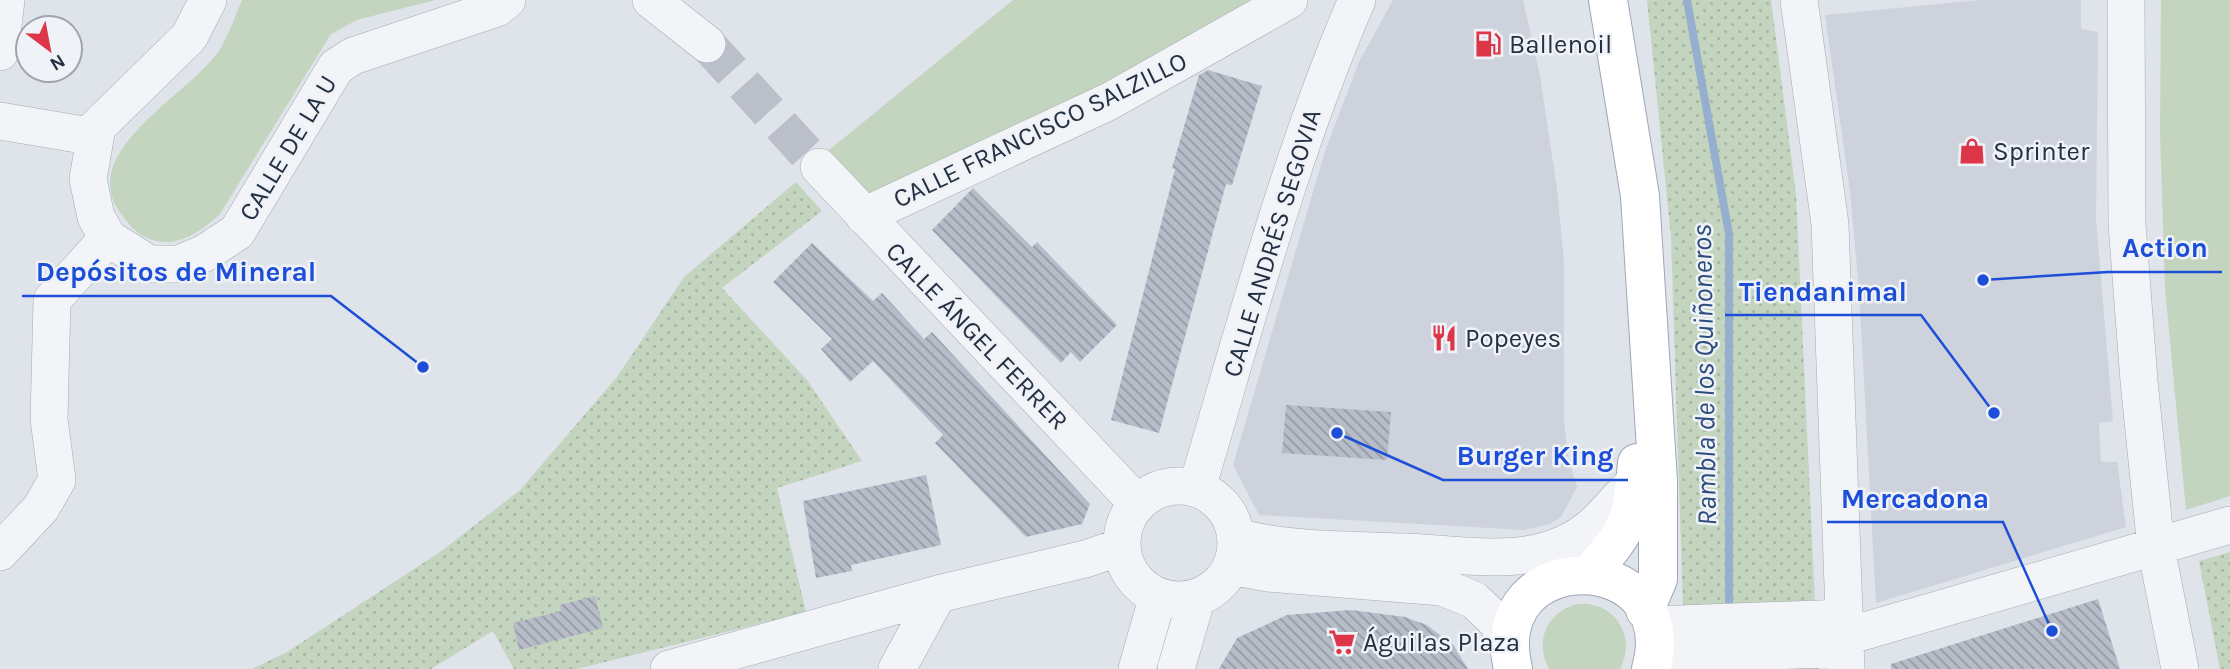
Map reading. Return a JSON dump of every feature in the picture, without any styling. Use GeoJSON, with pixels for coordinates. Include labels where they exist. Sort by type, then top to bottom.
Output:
{"type":"FeatureCollection","features":[{"type":"Feature","properties":{"kind":"main road"},"geometry":{"type":"LineString","coordinates":[[1608,0],[1640,196],[1657,481],[1658,579],[1650,641]]}},
{"type":"Feature","properties":{"kind":"main road"},"geometry":{"type":"LineString","coordinates":[[1580,574],[1622,535],[1630,519],[1648,346]]}},
{"type":"Feature","properties":{"kind":"main road"},"geometry":{"type":"LineString","coordinates":[[1512,661],[1513,626],[1524,604],[1549,582],[1580,574],[1619,583],[1650,641]]}},
{"type":"Feature","properties":{"kind":"street"},"geometry":{"type":"LineString","coordinates":[[0,52],[6,0]]}},
{"type":"Feature","properties":{"kind":"street"},"geometry":{"type":"LineString","coordinates":[[0,552],[41,509],[57,480],[49,419],[52,300],[108,238],[96,217],[88,179],[97,127],[189,37],[208,0]]}},
{"type":"Feature","properties":{"kind":"street","name":"CALLE DE LA U"},"geometry":{"type":"LineString","coordinates":[[108,238],[149,264],[179,264],[205,253],[237,232],[337,67],[353,55],[496,8],[506,0]]}},
{"type":"Feature","properties":{"kind":"street"},"geometry":{"type":"LineString","coordinates":[[650,0],[707,44]]}},
{"type":"Feature","properties":{"kind":"street","name":"CALLE FRANCISCO SALZILLO"},"geometry":{"type":"LineString","coordinates":[[864,216],[1110,101],[1289,0]]}},
{"type":"Feature","properties":{"kind":"street","name":"CALLE ANDRÉS SEGOVIA"},"geometry":{"type":"LineString","coordinates":[[1197,488],[1287,188],[1331,60],[1357,0]]}},
{"type":"Feature","properties":{"kind":"street"},"geometry":{"type":"LineString","coordinates":[[1798,0],[1830,223],[1844,643]]}},
{"type":"Feature","properties":{"kind":"street"},"geometry":{"type":"LineString","coordinates":[[2126,0],[2127,224],[2156,548],[2180,669]]}},
{"type":"Feature","properties":{"kind":"street"},"geometry":{"type":"LineString","coordinates":[[0,121],[95,137]]}},
{"type":"Feature","properties":{"kind":"street","name":"CALLE ÁNGEL FERRER"},"geometry":{"type":"LineString","coordinates":[[819,167],[1137,503]]}},
{"type":"Feature","properties":{"kind":"street"},"geometry":{"type":"LineString","coordinates":[[1233,552],[1269,545],[1451,558],[1541,553],[1564,544],[1605,517],[1614,501],[1635,482]]}},
{"type":"Feature","properties":{"kind":"street"},"geometry":{"type":"LineString","coordinates":[[1177,486],[1197,488],[1212,496],[1224,508],[1233,552],[1218,584],[1197,597],[1180,600],[1158,596],[1142,587],[1130,573],[1121,547],[1124,526],[1137,503],[1160,489],[1177,486]]}},
{"type":"Feature","properties":{"kind":"street"},"geometry":{"type":"LineString","coordinates":[[1650,641],[1678,654],[1721,638],[1844,643],[2230,525]]}},
{"type":"Feature","properties":{"kind":"street"},"geometry":{"type":"LineString","coordinates":[[668,669],[938,594],[1085,559],[1121,547]]}},
{"type":"Feature","properties":{"kind":"street"},"geometry":{"type":"LineString","coordinates":[[1233,552],[1268,573],[1442,587],[1474,600],[1498,623],[1512,661]]}},
{"type":"Feature","properties":{"kind":"street"},"geometry":{"type":"LineString","coordinates":[[1451,558],[1465,567],[1580,574]]}},
{"type":"Feature","properties":{"kind":"street"},"geometry":{"type":"LineString","coordinates":[[897,669],[938,594]]}},
{"type":"Feature","properties":{"kind":"street"},"geometry":{"type":"LineString","coordinates":[[1137,669],[1158,596]]}},
{"type":"Feature","properties":{"kind":"street"},"geometry":{"type":"LineString","coordinates":[[1176,669],[1197,597]]}},
{"type":"Feature","properties":{"kind":"shaded area"},"geometry":{"type":"Polygon","coordinates":[[[1393,0],[1523,0],[1540,76],[1557,189],[1564,262],[1564,422],[1568,456],[1577,487],[1561,517],[1550,524],[1524,530],[1259,515],[1233,465],[1325,151],[1359,62],[1393,0]]]}},
{"type":"Feature","properties":{"kind":"shaded area"},"geometry":{"type":"Polygon","coordinates":[[[1980,0],[2081,0],[2081,29],[2098,32],[2096,220],[2113,421],[2099,423],[2101,462],[2117,462],[2126,527],[1876,603],[1859,289],[1850,191],[1825,15],[1980,0]]]}},
{"type":"Feature","properties":{"kind":"green space"},"geometry":{"type":"Polygon","coordinates":[[[242,0],[435,0],[357,20],[331,34],[220,214],[201,229],[180,240],[164,242],[150,239],[134,229],[121,214],[111,191],[113,168],[125,146],[143,124],[206,66],[220,49],[242,0]]]}},
{"type":"Feature","properties":{"kind":"green space"},"geometry":{"type":"Polygon","coordinates":[[[1013,0],[1256,0],[1186,45],[862,200],[823,155],[1013,0]]]}},
{"type":"Feature","properties":{"kind":"green space"},"geometry":{"type":"Polygon","coordinates":[[[1647,0],[1771,0],[1796,194],[1818,669],[1685,669],[1671,237],[1647,0]]]}},
{"type":"Feature","properties":{"kind":"green space"},"geometry":{"type":"Polygon","coordinates":[[[2161,0],[2230,0],[2230,496],[2186,510],[2165,289],[2160,132],[2161,0]]]}},
{"type":"Feature","properties":{"kind":"green space"},"geometry":{"type":"Polygon","coordinates":[[[796,182],[822,211],[722,288],[807,380],[862,461],[777,488],[806,612],[577,669],[514,669],[493,631],[431,669],[252,669],[287,652],[440,552],[520,490],[617,377],[684,277],[796,182]]]}},
{"type":"Feature","properties":{"kind":"green space"},"geometry":{"type":"Polygon","coordinates":[[[2230,552],[2230,669],[2220,669],[2199,561],[2230,552]]]}},
{"type":"Feature","properties":{"kind":"green space"},"geometry":{"type":"Polygon","coordinates":[[[1577,604],[1602,608],[1612,614],[1619,623],[1626,645],[1620,669],[1549,669],[1543,648],[1546,629],[1558,614],[1577,604]]]}},
{"type":"Feature","properties":{"kind":"building"},"geometry":{"type":"Polygon","coordinates":[[[1208,70],[1262,86],[1232,185],[1226,184],[1159,433],[1111,420],[1175,169],[1172,168],[1199,75],[1208,70]]]}},
{"type":"Feature","properties":{"kind":"building"},"geometry":{"type":"Polygon","coordinates":[[[973,188],[1032,247],[1037,242],[1117,325],[1080,362],[1071,352],[1061,363],[932,230],[973,188]]]}},
{"type":"Feature","properties":{"kind":"building"},"geometry":{"type":"Polygon","coordinates":[[[812,243],[873,301],[882,293],[924,339],[932,332],[1090,504],[1082,524],[1026,537],[935,443],[943,435],[873,361],[850,382],[821,349],[832,339],[773,282],[812,243]]]}},
{"type":"Feature","properties":{"kind":"building"},"geometry":{"type":"Polygon","coordinates":[[[1286,405],[1391,412],[1387,460],[1282,453],[1286,405]]]}},
{"type":"Feature","properties":{"kind":"building"},"geometry":{"type":"Polygon","coordinates":[[[926,475],[941,545],[851,565],[852,571],[816,578],[803,501],[926,475]]]}},
{"type":"Feature","properties":{"kind":"building"},"geometry":{"type":"Polygon","coordinates":[[[595,596],[603,628],[519,650],[513,623],[561,611],[560,605],[595,596]]]}},
{"type":"Feature","properties":{"kind":"building"},"geometry":{"type":"Polygon","coordinates":[[[2098,599],[2120,669],[1891,669],[1891,664],[2098,599]]]}},
{"type":"Feature","properties":{"kind":"building","name":"Águilas Plaza"},"geometry":{"type":"Polygon","coordinates":[[[1351,610],[1405,617],[1427,625],[1454,646],[1468,669],[1219,669],[1237,638],[1287,615],[1351,610]]]}},
{"type":"Feature","properties":{"kind":"waterway","name":"Rambla de los Quiñoneros"},"geometry":{"type":"LineString","coordinates":[[1687,0],[1729,234],[1729,614]]}},
{"type":"Feature","properties":{"kind":"tunnel"},"geometry":{"type":"LineString","coordinates":[[707,44],[819,167]]}},
{"type":"Feature","properties":{"kind":"place","name":"Ballenoil"},"geometry":{"type":"Point","coordinates":[1488,44]}},
{"type":"Feature","properties":{"kind":"place","name":"Sprinter"},"geometry":{"type":"Point","coordinates":[1972,151]}},
{"type":"Feature","properties":{"kind":"place","name":"Action"},"geometry":{"type":"Point","coordinates":[1983,280]}},
{"type":"Feature","properties":{"kind":"place","name":"Popeyes"},"geometry":{"type":"Point","coordinates":[1444,338]}},
{"type":"Feature","properties":{"kind":"place","name":"Depósitos de Mineral"},"geometry":{"type":"Point","coordinates":[423,367]}},
{"type":"Feature","properties":{"kind":"place","name":"Tiendanimal"},"geometry":{"type":"Point","coordinates":[1994,413]}},
{"type":"Feature","properties":{"kind":"place","name":"Burger King"},"geometry":{"type":"Point","coordinates":[1337,433]}},
{"type":"Feature","properties":{"kind":"place","name":"Mercadona"},"geometry":{"type":"Point","coordinates":[2052,631]}},
{"type":"Feature","properties":{"kind":"place","name":"Águilas Plaza"},"geometry":{"type":"Point","coordinates":[1342,642]}}]}
